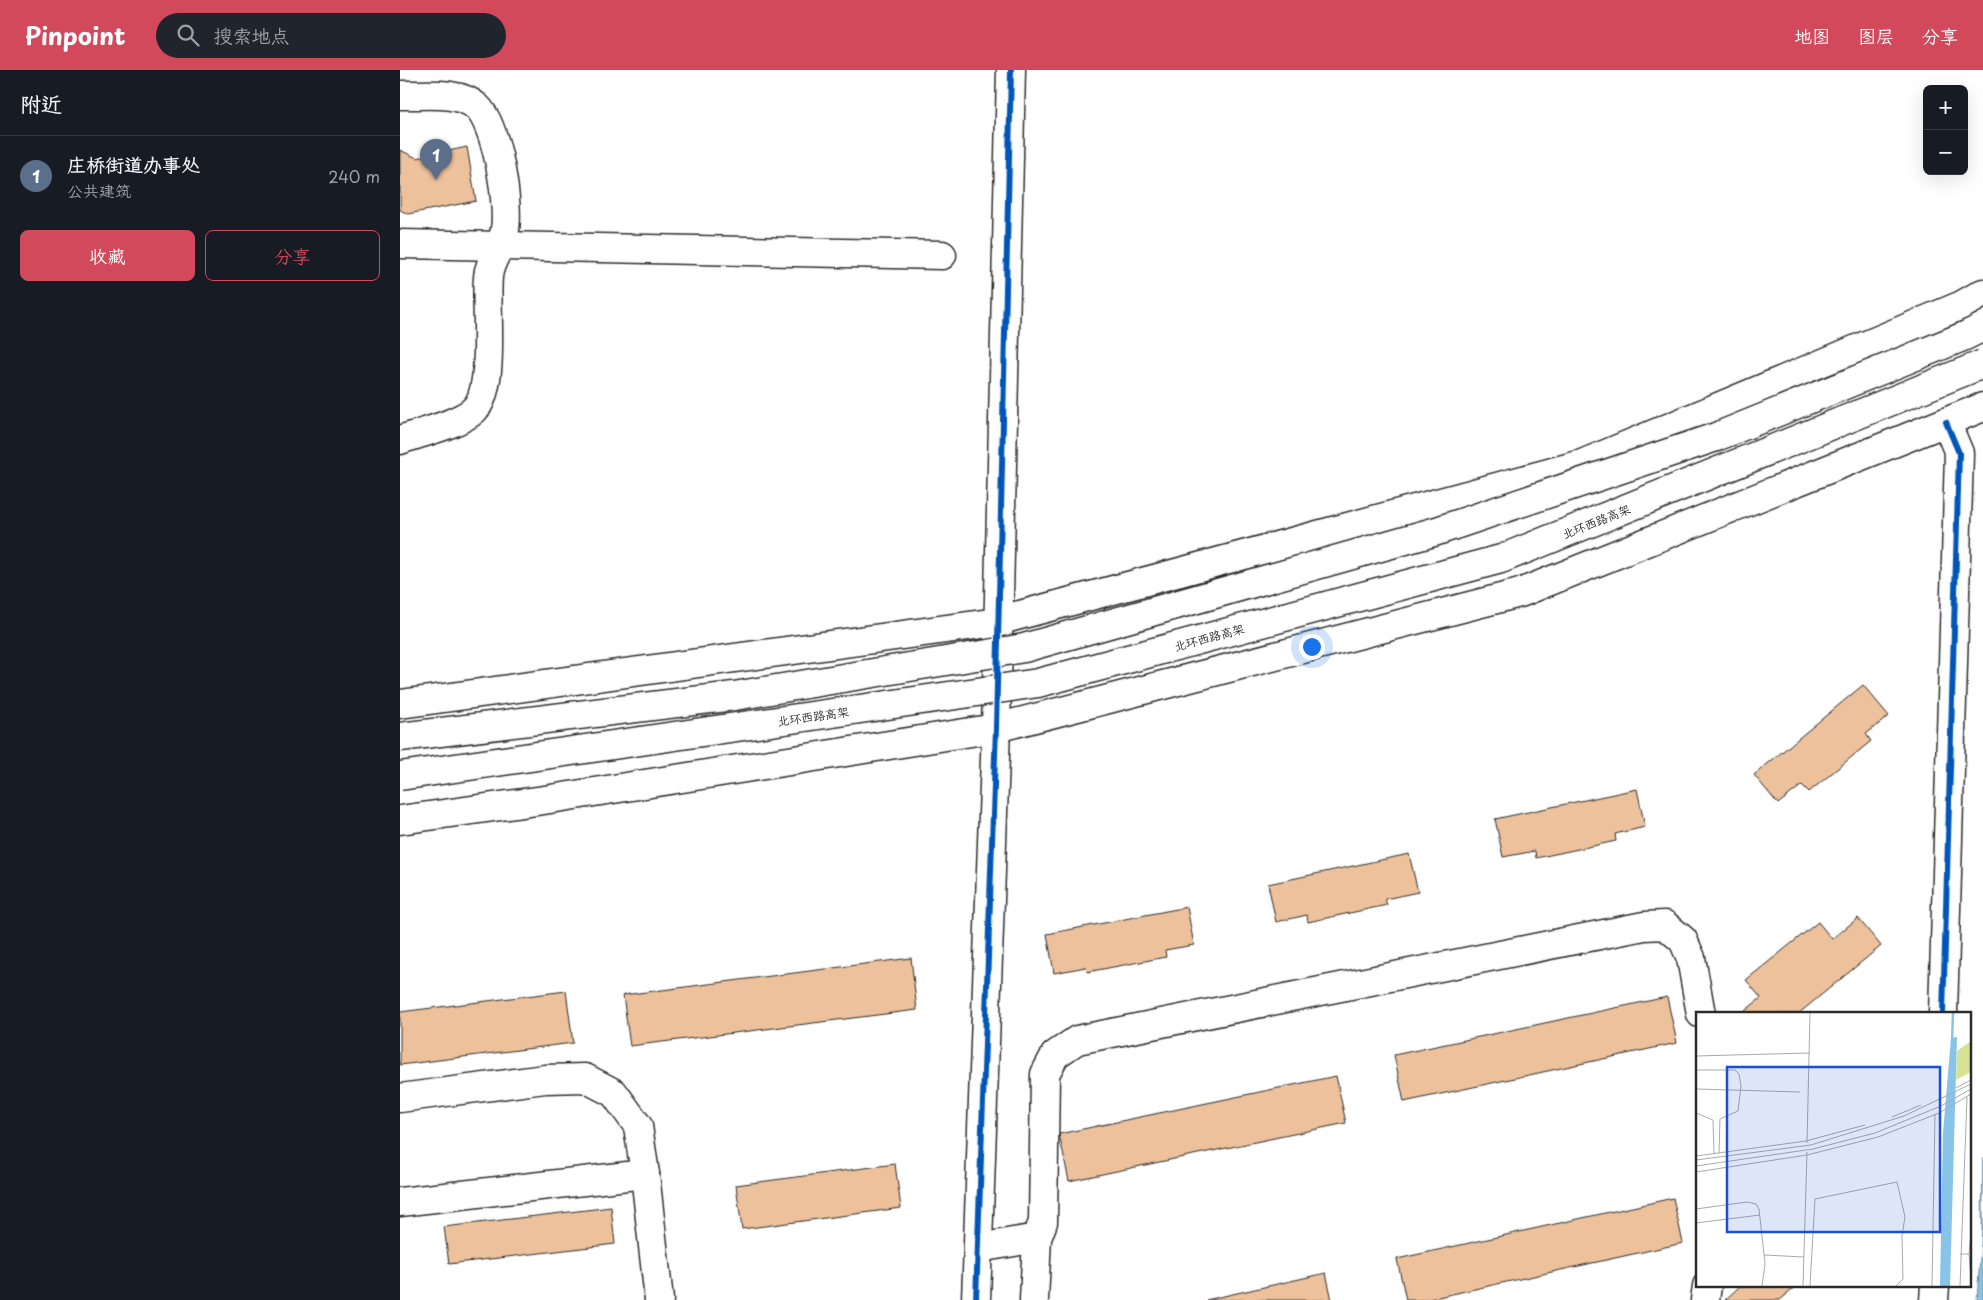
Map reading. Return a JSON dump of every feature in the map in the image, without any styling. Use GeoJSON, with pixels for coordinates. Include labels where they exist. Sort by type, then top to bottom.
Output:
{"type":"FeatureCollection","features":[{"type":"Feature","properties":{"kind":"main road"},"geometry":{"type":"LineString","coordinates":[[976,1300],[996,728],[1011,70]]}},
{"type":"Feature","properties":{"kind":"main road"},"geometry":{"type":"LineString","coordinates":[[400,95],[459,97],[477,106],[490,125],[498,156],[506,209],[504,234],[488,275],[487,379],[483,397],[474,411],[451,423],[400,440]]}},
{"type":"Feature","properties":{"kind":"main road"},"geometry":{"type":"LineString","coordinates":[[400,244],[942,255]]}},
{"type":"Feature","properties":{"kind":"main road"},"geometry":{"type":"LineString","coordinates":[[400,704],[998,621],[1582,464],[1973,299]]}},
{"type":"Feature","properties":{"kind":"main road"},"geometry":{"type":"LineString","coordinates":[[400,737],[734,696],[1024,648],[1438,531],[1716,437],[1983,327]]}},
{"type":"Feature","properties":{"kind":"main road","name":"北环西路高架"},"geometry":{"type":"LineString","coordinates":[[400,776],[1038,683],[1501,559],[1983,364]]}},
{"type":"Feature","properties":{"kind":"main road"},"geometry":{"type":"LineString","coordinates":[[400,820],[554,798],[996,728],[1520,593],[1980,408]]}},
{"type":"Feature","properties":{"kind":"main road"},"geometry":{"type":"LineString","coordinates":[[1943,1012],[1958,453],[1946,422]]}},
{"type":"Feature","properties":{"kind":"main road"},"geometry":{"type":"LineString","coordinates":[[1034,1300],[1036,1238],[1043,1222],[1045,1074],[1056,1055],[1077,1040],[1644,926],[1665,925],[1683,940],[1691,958],[1701,1012]]}},
{"type":"Feature","properties":{"kind":"main road"},"geometry":{"type":"LineString","coordinates":[[400,1098],[545,1079],[585,1078],[614,1093],[638,1126],[658,1300]]}},
{"type":"Feature","properties":{"kind":"main road"},"geometry":{"type":"LineString","coordinates":[[400,1202],[645,1174]]}},
{"type":"Feature","properties":{"kind":"main road"},"geometry":{"type":"LineString","coordinates":[[978,1248],[1036,1238]]}},
{"type":"Feature","properties":{"kind":"water"},"geometry":{"type":"Polygon","coordinates":[[[1983,1157],[1983,1300],[1977,1300],[1982,1230],[1983,1157]]]}},
{"type":"Feature","properties":{"kind":"building"},"geometry":{"type":"Polygon","coordinates":[[[467,147],[476,201],[408,214],[400,210],[400,150],[417,158],[467,147]]]}},
{"type":"Feature","properties":{"kind":"building"},"geometry":{"type":"Polygon","coordinates":[[[1863,685],[1889,716],[1866,734],[1871,741],[1809,792],[1802,785],[1778,804],[1754,775],[1863,685]]]}},
{"type":"Feature","properties":{"kind":"building"},"geometry":{"type":"Polygon","coordinates":[[[1637,789],[1645,827],[1615,834],[1616,841],[1536,858],[1535,851],[1503,857],[1495,819],[1637,789]]]}},
{"type":"Feature","properties":{"kind":"building"},"geometry":{"type":"Polygon","coordinates":[[[1409,854],[1418,892],[1385,899],[1387,905],[1308,922],[1307,915],[1276,922],[1268,884],[1409,854]]]}},
{"type":"Feature","properties":{"kind":"building"},"geometry":{"type":"Polygon","coordinates":[[[1187,907],[1194,945],[1165,950],[1166,957],[1087,972],[1086,967],[1054,973],[1047,934],[1187,907]]]}},
{"type":"Feature","properties":{"kind":"building"},"geometry":{"type":"Polygon","coordinates":[[[1858,918],[1881,946],[1800,1012],[1744,1012],[1761,998],[1746,980],[1818,922],[1832,939],[1858,918]]]}},
{"type":"Feature","properties":{"kind":"building"},"geometry":{"type":"Polygon","coordinates":[[[911,958],[917,1010],[630,1046],[623,995],[911,958]]]}},
{"type":"Feature","properties":{"kind":"building"},"geometry":{"type":"Polygon","coordinates":[[[566,991],[573,1043],[400,1065],[400,1012],[566,991]]]}},
{"type":"Feature","properties":{"kind":"building"},"geometry":{"type":"Polygon","coordinates":[[[1667,997],[1677,1043],[1404,1102],[1394,1055],[1667,997]]]}},
{"type":"Feature","properties":{"kind":"building"},"geometry":{"type":"Polygon","coordinates":[[[1336,1076],[1346,1123],[1069,1181],[1059,1134],[1336,1076]]]}},
{"type":"Feature","properties":{"kind":"building"},"geometry":{"type":"Polygon","coordinates":[[[895,1164],[901,1208],[742,1229],[736,1185],[895,1164]]]}},
{"type":"Feature","properties":{"kind":"building"},"geometry":{"type":"Polygon","coordinates":[[[1673,1198],[1683,1243],[1425,1300],[1406,1300],[1397,1259],[1673,1198]]]}},
{"type":"Feature","properties":{"kind":"building"},"geometry":{"type":"Polygon","coordinates":[[[611,1207],[615,1244],[449,1264],[444,1227],[611,1207]]]}},
{"type":"Feature","properties":{"kind":"building"},"geometry":{"type":"Polygon","coordinates":[[[1326,1273],[1332,1300],[1206,1300],[1326,1273]]]}},
{"type":"Feature","properties":{"kind":"building"},"geometry":{"type":"Polygon","coordinates":[[[1738,1288],[1795,1288],[1780,1300],[1725,1300],[1738,1288]]]}},
{"type":"Feature","properties":{"kind":"cycle path"},"geometry":{"type":"LineString","coordinates":[[976,1300],[996,728],[1011,70]]}},
{"type":"Feature","properties":{"kind":"cycle path"},"geometry":{"type":"LineString","coordinates":[[1943,1012],[1959,453],[1946,422]]}},
{"type":"Feature","properties":{"kind":"place","name":"庄桥街道办事处"},"geometry":{"type":"Point","coordinates":[436,180]}}]}
